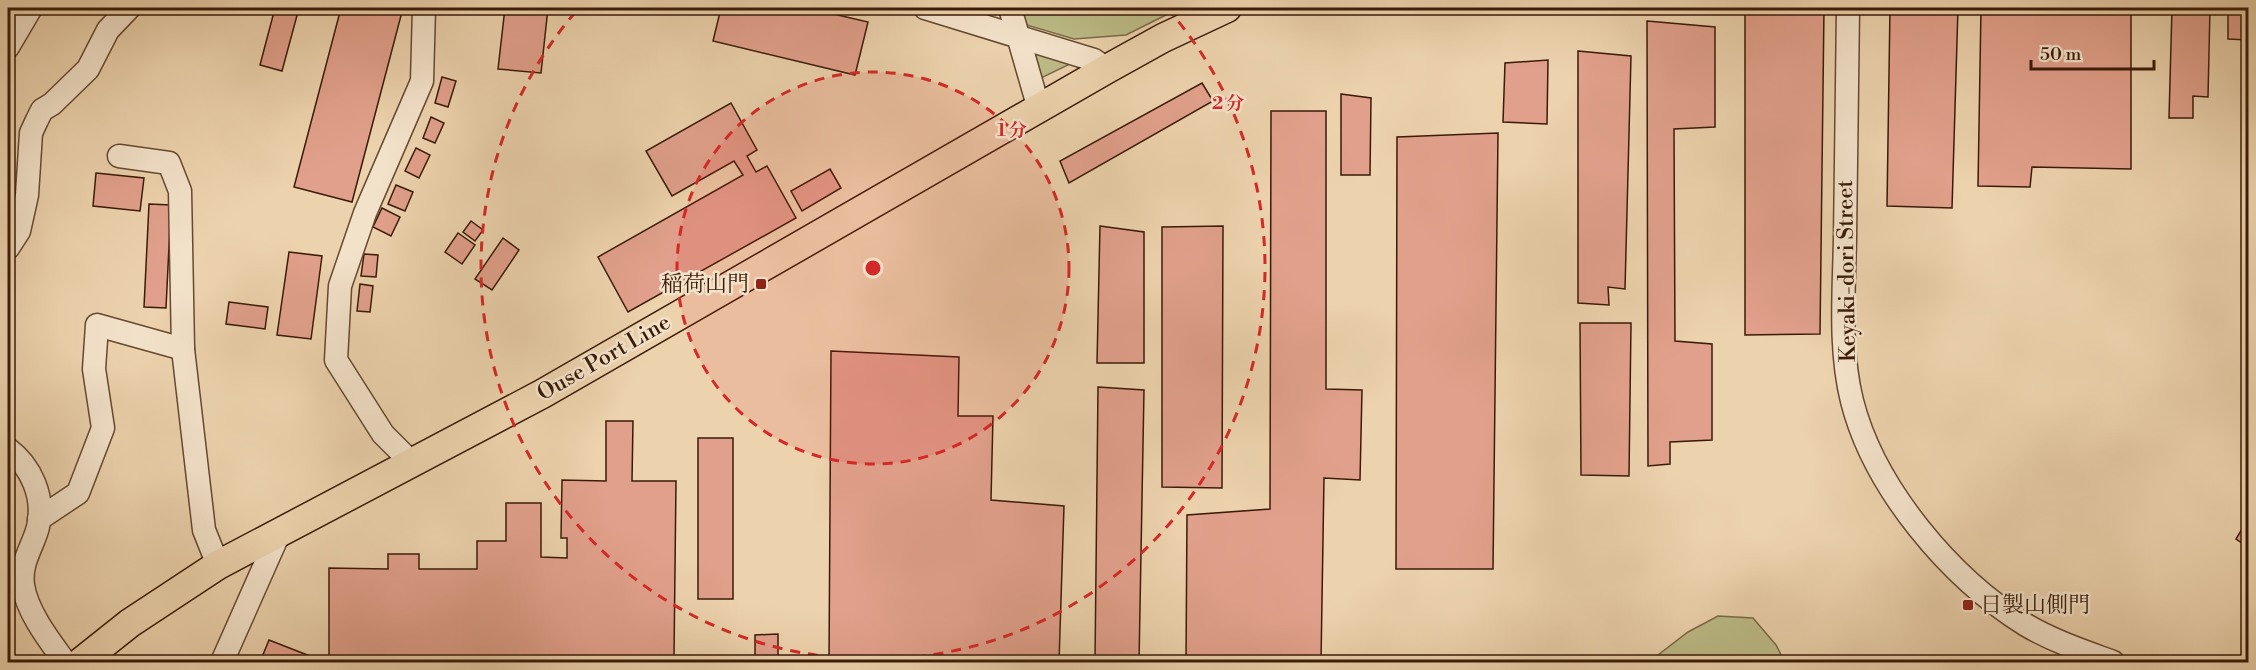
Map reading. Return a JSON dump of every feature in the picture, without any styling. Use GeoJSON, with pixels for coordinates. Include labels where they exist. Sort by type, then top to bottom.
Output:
{"type":"FeatureCollection","features":[{"type":"Feature","properties":{"kind":"main road","name":"Ouse Port Line"},"geometry":{"type":"LineString","coordinates":[[81,663],[130,623],[218,564],[542,394],[1107,69],[1163,38],[1227,8]]}},
{"type":"Feature","properties":{"kind":"street"},"geometry":{"type":"LineString","coordinates":[[8,47],[31,8]]}},
{"type":"Feature","properties":{"kind":"street"},"geometry":{"type":"LineString","coordinates":[[8,248],[19,231],[27,195],[31,133],[42,110],[52,104],[88,69],[108,30],[129,8]]}},
{"type":"Feature","properties":{"kind":"street"},"geometry":{"type":"LineString","coordinates":[[412,463],[383,434],[336,360],[340,286],[365,213],[422,81],[424,8]]}},
{"type":"Feature","properties":{"kind":"street"},"geometry":{"type":"LineString","coordinates":[[925,8],[1094,60],[1107,69]]}},
{"type":"Feature","properties":{"kind":"street"},"geometry":{"type":"LineString","coordinates":[[1010,8],[1039,109]]}},
{"type":"Feature","properties":{"kind":"street","name":"Keyaki-dori Street"},"geometry":{"type":"LineString","coordinates":[[1848,8],[1844,322],[1852,399],[1862,434],[1877,468],[1902,507],[1980,591],[2005,611],[2047,636],[2113,663]]}},
{"type":"Feature","properties":{"kind":"street"},"geometry":{"type":"LineString","coordinates":[[119,156],[169,164],[180,191],[183,349],[204,530],[218,564]]}},
{"type":"Feature","properties":{"kind":"street"},"geometry":{"type":"LineString","coordinates":[[39,519],[78,493],[103,428],[94,369],[97,325],[183,349]]}},
{"type":"Feature","properties":{"kind":"street"},"geometry":{"type":"LineString","coordinates":[[8,449],[27,467],[33,480],[39,519],[27,552],[23,570],[23,585],[45,633],[65,663]]}},
{"type":"Feature","properties":{"kind":"street"},"geometry":{"type":"LineString","coordinates":[[222,663],[280,531]]}},
{"type":"Feature","properties":{"kind":"shaded area"},"geometry":{"type":"Polygon","coordinates":[[[1017,8],[1180,8],[1126,35],[1074,39],[1020,23],[1017,8]]]}},
{"type":"Feature","properties":{"kind":"shaded area"},"geometry":{"type":"Polygon","coordinates":[[[1038,54],[1066,61],[1068,65],[1037,80],[1033,56],[1038,54]]]}},
{"type":"Feature","properties":{"kind":"shaded area"},"geometry":{"type":"Polygon","coordinates":[[[1718,616],[1753,618],[1776,645],[1785,662],[1649,662],[1688,632],[1718,616]]]}},
{"type":"Feature","properties":{"kind":"building"},"geometry":{"type":"Polygon","coordinates":[[[275,8],[299,8],[282,71],[260,65],[275,8]]]}},
{"type":"Feature","properties":{"kind":"building"},"geometry":{"type":"Polygon","coordinates":[[[341,8],[403,8],[352,202],[294,187],[341,8]]]}},
{"type":"Feature","properties":{"kind":"building"},"geometry":{"type":"Polygon","coordinates":[[[505,8],[548,8],[541,73],[498,69],[505,8]]]}},
{"type":"Feature","properties":{"kind":"building"},"geometry":{"type":"Polygon","coordinates":[[[721,8],[808,8],[868,22],[855,75],[713,41],[721,8]]]}},
{"type":"Feature","properties":{"kind":"building"},"geometry":{"type":"Polygon","coordinates":[[[1745,8],[1824,8],[1820,334],[1745,335],[1745,8]]]}},
{"type":"Feature","properties":{"kind":"building"},"geometry":{"type":"Polygon","coordinates":[[[1890,8],[1958,8],[1952,208],[1887,206],[1890,8]]]}},
{"type":"Feature","properties":{"kind":"building"},"geometry":{"type":"Polygon","coordinates":[[[1981,8],[2131,8],[2131,169],[2032,167],[2030,187],[1978,186],[1981,8]]]}},
{"type":"Feature","properties":{"kind":"building"},"geometry":{"type":"Polygon","coordinates":[[[2172,8],[2210,8],[2208,97],[2193,96],[2193,118],[2169,118],[2172,8]]]}},
{"type":"Feature","properties":{"kind":"building"},"geometry":{"type":"Polygon","coordinates":[[[2228,8],[2248,8],[2248,40],[2228,39],[2228,8]]]}},
{"type":"Feature","properties":{"kind":"building"},"geometry":{"type":"Polygon","coordinates":[[[1647,21],[1715,27],[1715,127],[1674,129],[1675,341],[1712,344],[1712,440],[1670,442],[1670,464],[1648,466],[1647,21]]]}},
{"type":"Feature","properties":{"kind":"building"},"geometry":{"type":"Polygon","coordinates":[[[1578,51],[1631,56],[1625,289],[1608,287],[1609,305],[1578,303],[1578,51]]]}},
{"type":"Feature","properties":{"kind":"building"},"geometry":{"type":"Polygon","coordinates":[[[1548,60],[1547,124],[1503,122],[1505,63],[1548,60]]]}},
{"type":"Feature","properties":{"kind":"building"},"geometry":{"type":"Polygon","coordinates":[[[442,77],[456,81],[448,107],[435,103],[442,77]]]}},
{"type":"Feature","properties":{"kind":"building"},"geometry":{"type":"Polygon","coordinates":[[[1202,83],[1213,101],[1069,183],[1060,161],[1202,83]]]}},
{"type":"Feature","properties":{"kind":"building"},"geometry":{"type":"Polygon","coordinates":[[[1341,94],[1371,98],[1370,175],[1341,175],[1341,94]]]}},
{"type":"Feature","properties":{"kind":"building"},"geometry":{"type":"Polygon","coordinates":[[[731,103],[757,150],[747,156],[756,172],[767,166],[796,218],[628,312],[598,257],[743,175],[734,161],[672,196],[646,151],[731,103]]]}},
{"type":"Feature","properties":{"kind":"building"},"geometry":{"type":"Polygon","coordinates":[[[1271,111],[1326,111],[1326,389],[1362,390],[1360,480],[1324,478],[1321,662],[1186,662],[1187,515],[1270,509],[1271,111]]]}},
{"type":"Feature","properties":{"kind":"building"},"geometry":{"type":"Polygon","coordinates":[[[431,117],[444,123],[435,143],[423,138],[431,117]]]}},
{"type":"Feature","properties":{"kind":"building"},"geometry":{"type":"Polygon","coordinates":[[[1498,133],[1493,569],[1396,569],[1397,137],[1498,133]]]}},
{"type":"Feature","properties":{"kind":"building"},"geometry":{"type":"Polygon","coordinates":[[[416,148],[430,155],[419,178],[405,171],[416,148]]]}},
{"type":"Feature","properties":{"kind":"building"},"geometry":{"type":"Polygon","coordinates":[[[830,169],[841,188],[802,211],[791,191],[830,169]]]}},
{"type":"Feature","properties":{"kind":"building"},"geometry":{"type":"Polygon","coordinates":[[[96,173],[144,178],[140,211],[93,206],[96,173]]]}},
{"type":"Feature","properties":{"kind":"building"},"geometry":{"type":"Polygon","coordinates":[[[396,185],[413,192],[405,211],[388,204],[396,185]]]}},
{"type":"Feature","properties":{"kind":"building"},"geometry":{"type":"Polygon","coordinates":[[[149,204],[171,205],[166,308],[144,307],[149,204]]]}},
{"type":"Feature","properties":{"kind":"building"},"geometry":{"type":"Polygon","coordinates":[[[382,208],[400,217],[391,236],[373,227],[382,208]]]}},
{"type":"Feature","properties":{"kind":"building"},"geometry":{"type":"Polygon","coordinates":[[[471,221],[483,230],[475,241],[463,232],[471,221]]]}},
{"type":"Feature","properties":{"kind":"building"},"geometry":{"type":"Polygon","coordinates":[[[1100,226],[1144,232],[1144,363],[1097,363],[1100,226]]]}},
{"type":"Feature","properties":{"kind":"building"},"geometry":{"type":"Polygon","coordinates":[[[1223,226],[1222,488],[1162,487],[1162,227],[1223,226]]]}},
{"type":"Feature","properties":{"kind":"building"},"geometry":{"type":"Polygon","coordinates":[[[458,233],[475,245],[462,264],[445,252],[458,233]]]}},
{"type":"Feature","properties":{"kind":"building"},"geometry":{"type":"Polygon","coordinates":[[[503,238],[519,250],[492,290],[475,279],[503,238]]]}},
{"type":"Feature","properties":{"kind":"building"},"geometry":{"type":"Polygon","coordinates":[[[289,252],[322,256],[311,339],[277,335],[289,252]]]}},
{"type":"Feature","properties":{"kind":"building"},"geometry":{"type":"Polygon","coordinates":[[[364,254],[378,255],[376,277],[361,276],[364,254]]]}},
{"type":"Feature","properties":{"kind":"building"},"geometry":{"type":"Polygon","coordinates":[[[360,284],[373,286],[370,312],[357,311],[360,284]]]}},
{"type":"Feature","properties":{"kind":"building"},"geometry":{"type":"Polygon","coordinates":[[[229,302],[268,307],[265,329],[226,324],[229,302]]]}},
{"type":"Feature","properties":{"kind":"building"},"geometry":{"type":"Polygon","coordinates":[[[1580,323],[1631,323],[1629,476],[1581,475],[1580,323]]]}},
{"type":"Feature","properties":{"kind":"building"},"geometry":{"type":"Polygon","coordinates":[[[831,351],[959,357],[958,416],[993,416],[991,500],[1064,506],[1059,662],[829,662],[831,351]]]}},
{"type":"Feature","properties":{"kind":"building"},"geometry":{"type":"Polygon","coordinates":[[[1098,387],[1144,390],[1139,662],[1095,662],[1098,387]]]}},
{"type":"Feature","properties":{"kind":"building"},"geometry":{"type":"Polygon","coordinates":[[[606,421],[633,421],[632,481],[676,481],[674,658],[726,659],[726,662],[329,662],[329,568],[388,569],[388,554],[419,554],[419,569],[477,569],[477,541],[506,541],[506,503],[541,503],[541,557],[567,558],[567,538],[561,538],[562,480],[606,481],[606,421]]]}},
{"type":"Feature","properties":{"kind":"building"},"geometry":{"type":"Polygon","coordinates":[[[698,438],[733,438],[733,599],[698,599],[698,438]]]}},
{"type":"Feature","properties":{"kind":"building"},"geometry":{"type":"Polygon","coordinates":[[[2248,519],[2248,547],[2236,539],[2248,519]]]}},
{"type":"Feature","properties":{"kind":"building"},"geometry":{"type":"Polygon","coordinates":[[[778,634],[778,662],[755,662],[755,635],[778,634]]]}},
{"type":"Feature","properties":{"kind":"building"},"geometry":{"type":"Polygon","coordinates":[[[269,640],[315,658],[313,662],[260,662],[269,640]]]}},
{"type":"Feature","properties":{"kind":"place","name":"稲荷山門"},"geometry":{"type":"Point","coordinates":[761,284]}},
{"type":"Feature","properties":{"kind":"place","name":"日製山側門"},"geometry":{"type":"Point","coordinates":[1968,605]}}]}
